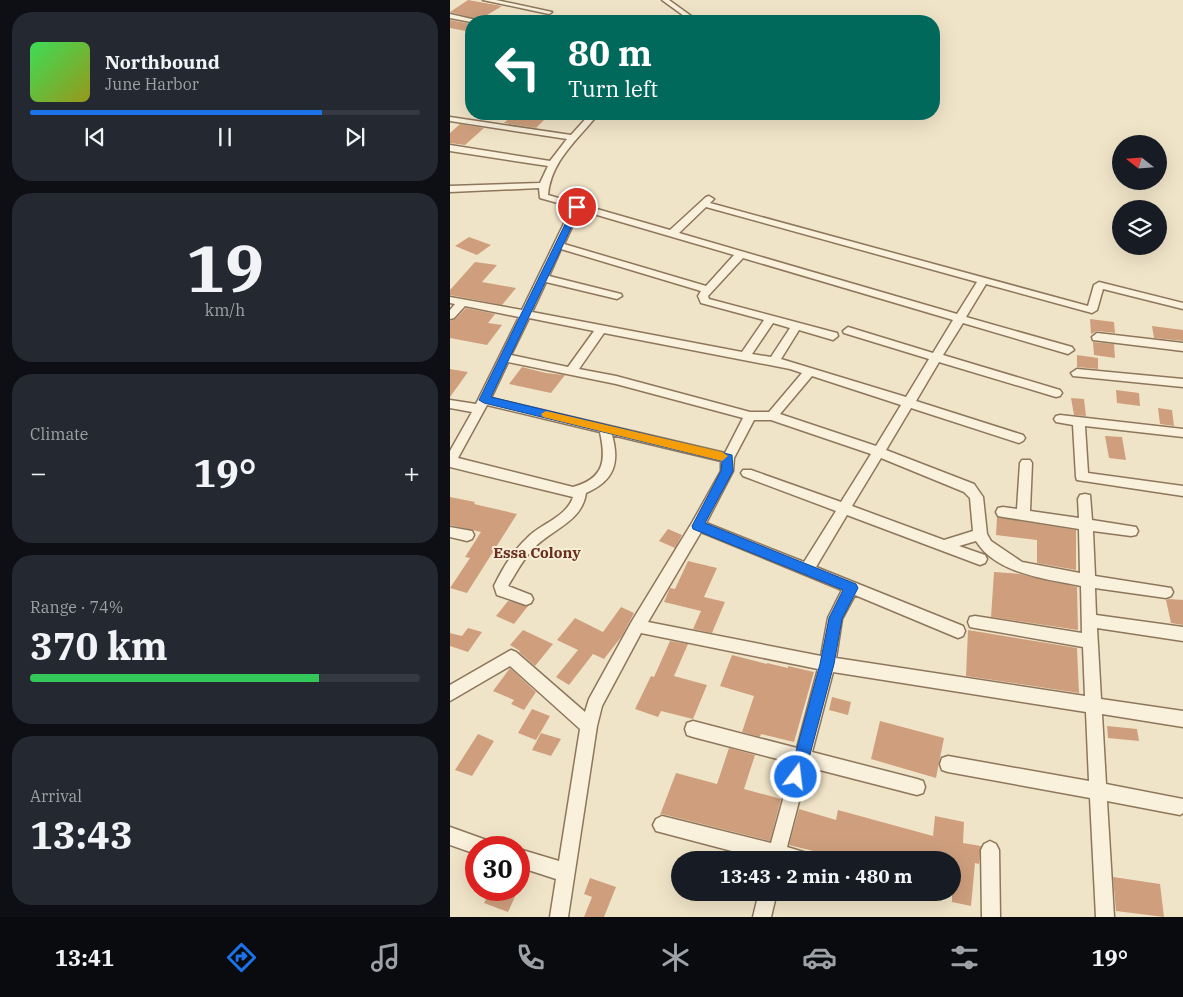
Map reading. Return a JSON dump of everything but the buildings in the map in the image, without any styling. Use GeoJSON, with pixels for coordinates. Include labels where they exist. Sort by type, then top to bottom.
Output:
{"type":"FeatureCollection","features":[{"type":"Feature","properties":{"kind":"street"},"geometry":{"type":"LineString","coordinates":[[486,0],[549,12]]}},
{"type":"Feature","properties":{"kind":"street"},"geometry":{"type":"LineString","coordinates":[[665,0],[686,15]]}},
{"type":"Feature","properties":{"kind":"street"},"geometry":{"type":"LineString","coordinates":[[450,16],[465,19]]}},
{"type":"Feature","properties":{"kind":"street"},"geometry":{"type":"LineString","coordinates":[[450,119],[574,138]]}},
{"type":"Feature","properties":{"kind":"street"},"geometry":{"type":"LineString","coordinates":[[589,120],[552,164],[543,186],[543,196],[1068,350]]}},
{"type":"Feature","properties":{"kind":"street"},"geometry":{"type":"LineString","coordinates":[[450,148],[552,164]]}},
{"type":"Feature","properties":{"kind":"street"},"geometry":{"type":"LineString","coordinates":[[450,189],[543,186]]}},
{"type":"Feature","properties":{"kind":"street"},"geometry":{"type":"LineString","coordinates":[[672,235],[707,201],[1092,310],[1099,285],[1183,306]]}},
{"type":"Feature","properties":{"kind":"street"},"geometry":{"type":"LineString","coordinates":[[577,207],[560,246],[482,404],[455,440],[450,462],[573,492],[580,491],[590,487],[608,468],[610,461],[605,429]]}},
{"type":"Feature","properties":{"kind":"street"},"geometry":{"type":"LineString","coordinates":[[560,246],[708,290]]}},
{"type":"Feature","properties":{"kind":"street"},"geometry":{"type":"LineString","coordinates":[[740,255],[703,296],[706,301],[833,336]]}},
{"type":"Feature","properties":{"kind":"street"},"geometry":{"type":"LineString","coordinates":[[544,278],[617,296]]}},
{"type":"Feature","properties":{"kind":"street"},"geometry":{"type":"LineString","coordinates":[[807,570],[983,280]]}},
{"type":"Feature","properties":{"kind":"street"},"geometry":{"type":"LineString","coordinates":[[450,300],[774,361],[810,370],[1019,438]]}},
{"type":"Feature","properties":{"kind":"street"},"geometry":{"type":"LineString","coordinates":[[450,316],[462,302]]}},
{"type":"Feature","properties":{"kind":"street"},"geometry":{"type":"LineString","coordinates":[[746,355],[770,319]]}},
{"type":"Feature","properties":{"kind":"street"},"geometry":{"type":"LineString","coordinates":[[774,361],[796,326]]}},
{"type":"Feature","properties":{"kind":"street"},"geometry":{"type":"LineString","coordinates":[[571,371],[601,329]]}},
{"type":"Feature","properties":{"kind":"street"},"geometry":{"type":"LineString","coordinates":[[848,331],[1056,393]]}},
{"type":"Feature","properties":{"kind":"street"},"geometry":{"type":"LineString","coordinates":[[1097,337],[1183,347]]}},
{"type":"Feature","properties":{"kind":"street"},"geometry":{"type":"LineString","coordinates":[[505,358],[663,392],[750,416],[772,416],[878,452],[969,488],[976,497],[980,535],[986,545],[1019,567],[1088,581],[1166,592]]}},
{"type":"Feature","properties":{"kind":"street"},"geometry":{"type":"LineString","coordinates":[[772,416],[810,370]]}},
{"type":"Feature","properties":{"kind":"street"},"geometry":{"type":"LineString","coordinates":[[1078,373],[1183,383]]}},
{"type":"Feature","properties":{"kind":"street"},"geometry":{"type":"LineString","coordinates":[[450,404],[482,404],[605,429],[728,458]]}},
{"type":"Feature","properties":{"kind":"street"},"geometry":{"type":"LineString","coordinates":[[559,917],[589,726],[595,704],[637,626],[698,526],[727,471],[728,458],[750,416]]}},
{"type":"Feature","properties":{"kind":"street"},"geometry":{"type":"LineString","coordinates":[[1060,419],[1183,433]]}},
{"type":"Feature","properties":{"kind":"street"},"geometry":{"type":"LineString","coordinates":[[1079,421],[1082,476],[1183,491]]}},
{"type":"Feature","properties":{"kind":"street"},"geometry":{"type":"LineString","coordinates":[[1023,515],[1026,463]]}},
{"type":"Feature","properties":{"kind":"street"},"geometry":{"type":"LineString","coordinates":[[747,473],[980,559]]}},
{"type":"Feature","properties":{"kind":"street"},"geometry":{"type":"LineString","coordinates":[[526,600],[502,591],[501,586],[533,539],[573,510],[580,500],[580,491]]}},
{"type":"Feature","properties":{"kind":"street"},"geometry":{"type":"LineString","coordinates":[[1085,499],[1090,642],[1105,917]]}},
{"type":"Feature","properties":{"kind":"street"},"geometry":{"type":"LineString","coordinates":[[1003,512],[1131,530]]}},
{"type":"Feature","properties":{"kind":"street"},"geometry":{"type":"LineString","coordinates":[[698,526],[958,631]]}},
{"type":"Feature","properties":{"kind":"street"},"geometry":{"type":"LineString","coordinates":[[450,532],[467,535]]}},
{"type":"Feature","properties":{"kind":"street"},"geometry":{"type":"LineString","coordinates":[[944,546],[980,535]]}},
{"type":"Feature","properties":{"kind":"street"},"geometry":{"type":"LineString","coordinates":[[777,851],[827,664],[835,618],[851,588]]}},
{"type":"Feature","properties":{"kind":"street"},"geometry":{"type":"LineString","coordinates":[[1089,620],[1183,634]]}},
{"type":"Feature","properties":{"kind":"street"},"geometry":{"type":"LineString","coordinates":[[975,622],[1090,642]]}},
{"type":"Feature","properties":{"kind":"street"},"geometry":{"type":"LineString","coordinates":[[637,626],[827,664],[1183,719]]}},
{"type":"Feature","properties":{"kind":"street"},"geometry":{"type":"LineString","coordinates":[[450,694],[511,657],[589,726]]}},
{"type":"Feature","properties":{"kind":"street"},"geometry":{"type":"LineString","coordinates":[[693,729],[917,787]]}},
{"type":"Feature","properties":{"kind":"street"},"geometry":{"type":"LineString","coordinates":[[948,764],[1180,806]]}},
{"type":"Feature","properties":{"kind":"street"},"geometry":{"type":"LineString","coordinates":[[662,825],[754,851]]}},
{"type":"Feature","properties":{"kind":"street"},"geometry":{"type":"LineString","coordinates":[[450,836],[465,841]]}},
{"type":"Feature","properties":{"kind":"street"},"geometry":{"type":"LineString","coordinates":[[990,850],[991,917]]}},
{"type":"Feature","properties":{"kind":"street"},"geometry":{"type":"LineString","coordinates":[[530,862],[566,873]]}},
{"type":"Feature","properties":{"kind":"street"},"geometry":{"type":"LineString","coordinates":[[762,917],[766,901]]}},
{"type":"Feature","properties":{"kind":"slow traffic"},"geometry":{"type":"LineString","coordinates":[[546,414],[722,456]]}},
{"type":"Feature","properties":{"kind":"district","name":"Essa Colony"},"geometry":{"type":"Point","coordinates":[537,553]}},
{"type":"Feature","properties":{"kind":"route"},"geometry":{"type":"LineString","coordinates":[[577,207],[560,246],[484,400],[728,458],[727,471],[698,526],[851,588],[835,618],[827,664],[796,777]]}}]}
